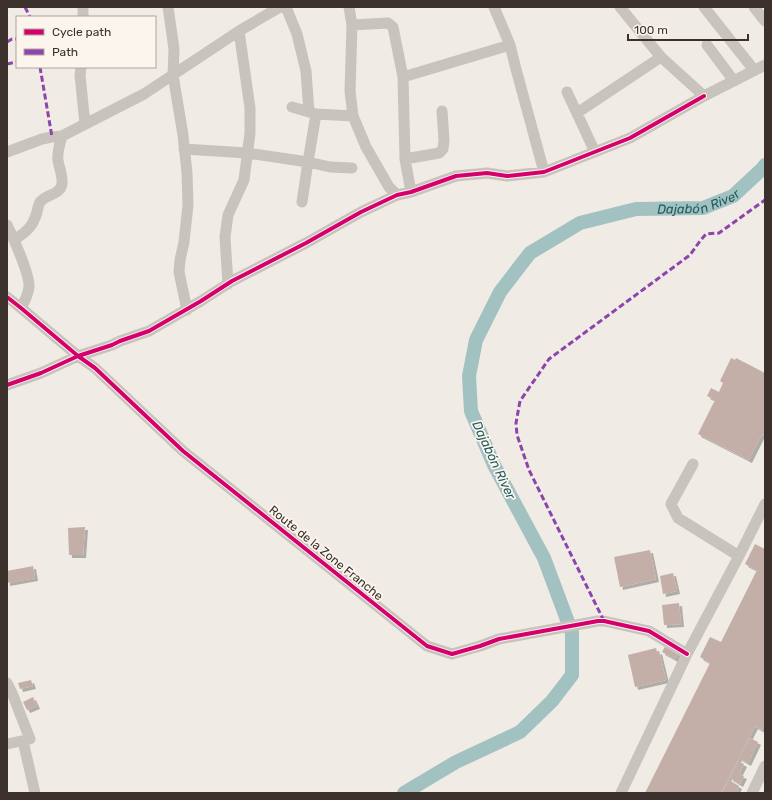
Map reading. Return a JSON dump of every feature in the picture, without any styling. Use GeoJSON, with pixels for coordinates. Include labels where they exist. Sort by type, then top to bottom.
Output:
{"type":"FeatureCollection","features":[{"type":"Feature","properties":{"kind":"street"},"geometry":{"type":"LineString","coordinates":[[168,7],[174,49],[173,75],[187,173],[188,205],[179,272],[187,310]]}},
{"type":"Feature","properties":{"kind":"street"},"geometry":{"type":"LineString","coordinates":[[7,152],[42,139],[62,136],[144,94],[239,31],[280,7]]}},
{"type":"Feature","properties":{"kind":"street"},"geometry":{"type":"LineString","coordinates":[[286,7],[297,34],[306,71],[313,113],[302,202]]}},
{"type":"Feature","properties":{"kind":"street"},"geometry":{"type":"LineString","coordinates":[[349,7],[352,25],[350,91],[353,116],[366,147],[389,187],[397,195]]}},
{"type":"Feature","properties":{"kind":"street"},"geometry":{"type":"LineString","coordinates":[[494,7],[510,45],[544,172]]}},
{"type":"Feature","properties":{"kind":"street"},"geometry":{"type":"LineString","coordinates":[[620,7],[661,57],[704,96]]}},
{"type":"Feature","properties":{"kind":"street"},"geometry":{"type":"LineString","coordinates":[[704,7],[754,70]]}},
{"type":"Feature","properties":{"kind":"street"},"geometry":{"type":"LineString","coordinates":[[754,7],[765,21]]}},
{"type":"Feature","properties":{"kind":"street"},"geometry":{"type":"LineString","coordinates":[[352,25],[388,23],[393,27],[403,77],[405,159],[411,192]]}},
{"type":"Feature","properties":{"kind":"street"},"geometry":{"type":"LineString","coordinates":[[228,284],[225,237],[228,215],[244,180],[250,133],[250,108],[239,31]]}},
{"type":"Feature","properties":{"kind":"street"},"geometry":{"type":"LineString","coordinates":[[403,77],[510,45]]}},
{"type":"Feature","properties":{"kind":"street"},"geometry":{"type":"LineString","coordinates":[[707,45],[734,81]]}},
{"type":"Feature","properties":{"kind":"street"},"geometry":{"type":"LineString","coordinates":[[577,113],[661,57]]}},
{"type":"Feature","properties":{"kind":"street"},"geometry":{"type":"LineString","coordinates":[[7,385],[78,356],[112,346],[120,341],[149,331],[187,310],[232,281],[306,243],[361,212],[397,195],[411,192],[456,176],[487,173],[507,176],[544,172],[630,138],[704,96],[765,65]]}},
{"type":"Feature","properties":{"kind":"street"},"geometry":{"type":"LineString","coordinates":[[81,68],[80,75],[85,124]]}},
{"type":"Feature","properties":{"kind":"street"},"geometry":{"type":"LineString","coordinates":[[567,92],[595,152]]}},
{"type":"Feature","properties":{"kind":"street"},"geometry":{"type":"LineString","coordinates":[[292,107],[313,113],[353,116]]}},
{"type":"Feature","properties":{"kind":"street"},"geometry":{"type":"LineString","coordinates":[[405,159],[439,153],[443,149],[444,140],[442,111]]}},
{"type":"Feature","properties":{"kind":"street"},"geometry":{"type":"LineString","coordinates":[[14,240],[26,232],[32,225],[40,201],[59,191],[62,186],[58,149],[62,136]]}},
{"type":"Feature","properties":{"kind":"street"},"geometry":{"type":"LineString","coordinates":[[184,149],[247,153],[308,162],[330,167],[352,168]]}},
{"type":"Feature","properties":{"kind":"street"},"geometry":{"type":"LineString","coordinates":[[7,225],[26,271],[29,285],[26,298],[21,308]]}},
{"type":"Feature","properties":{"kind":"street","name":"Route de la Zone Franche"},"geometry":{"type":"LineString","coordinates":[[7,297],[78,356],[95,368],[183,451],[427,646],[452,654],[499,639],[521,634],[604,621],[649,631],[688,654]]}},
{"type":"Feature","properties":{"kind":"street"},"geometry":{"type":"LineString","coordinates":[[693,464],[671,504],[678,518],[739,556]]}},
{"type":"Feature","properties":{"kind":"street"},"geometry":{"type":"LineString","coordinates":[[621,793],[688,654],[765,504]]}},
{"type":"Feature","properties":{"kind":"street"},"geometry":{"type":"LineString","coordinates":[[7,683],[30,739],[7,744]]}},
{"type":"Feature","properties":{"kind":"street"},"geometry":{"type":"LineString","coordinates":[[23,741],[35,793]]}},
{"type":"Feature","properties":{"kind":"street"},"geometry":{"type":"LineString","coordinates":[[752,793],[765,766]]}},
{"type":"Feature","properties":{"kind":"building"},"geometry":{"type":"Polygon","coordinates":[[[731,358],[735,360],[736,358],[765,373],[765,436],[762,434],[749,460],[698,434],[715,400],[707,396],[711,388],[719,392],[723,383],[720,381],[731,358]]]}},
{"type":"Feature","properties":{"kind":"building"},"geometry":{"type":"Polygon","coordinates":[[[85,527],[83,555],[69,555],[68,528],[85,527]]]}},
{"type":"Feature","properties":{"kind":"building"},"geometry":{"type":"Polygon","coordinates":[[[755,544],[765,549],[765,724],[762,730],[755,726],[721,793],[645,793],[710,663],[700,657],[710,637],[721,642],[757,570],[745,564],[755,544]]]}},
{"type":"Feature","properties":{"kind":"building"},"geometry":{"type":"Polygon","coordinates":[[[650,550],[656,579],[620,587],[614,557],[650,550]]]}},
{"type":"Feature","properties":{"kind":"building"},"geometry":{"type":"Polygon","coordinates":[[[33,566],[35,578],[7,583],[7,571],[33,566]]]}},
{"type":"Feature","properties":{"kind":"building"},"geometry":{"type":"Polygon","coordinates":[[[673,573],[677,591],[663,594],[660,576],[673,573]]]}},
{"type":"Feature","properties":{"kind":"building"},"geometry":{"type":"Polygon","coordinates":[[[679,603],[681,624],[664,625],[662,605],[679,603]]]}},
{"type":"Feature","properties":{"kind":"building"},"geometry":{"type":"Polygon","coordinates":[[[666,645],[678,652],[675,659],[662,652],[666,645]]]}},
{"type":"Feature","properties":{"kind":"building"},"geometry":{"type":"Polygon","coordinates":[[[656,648],[657,652],[659,651],[666,680],[635,687],[628,655],[656,648]]]}},
{"type":"Feature","properties":{"kind":"building"},"geometry":{"type":"Polygon","coordinates":[[[31,680],[33,686],[20,689],[18,683],[31,680]]]}},
{"type":"Feature","properties":{"kind":"building"},"geometry":{"type":"Polygon","coordinates":[[[33,697],[37,706],[27,710],[23,702],[33,697]]]}},
{"type":"Feature","properties":{"kind":"building"},"geometry":{"type":"Polygon","coordinates":[[[750,738],[758,742],[748,763],[739,758],[750,738]]]}},
{"type":"Feature","properties":{"kind":"building"},"geometry":{"type":"Polygon","coordinates":[[[738,761],[744,764],[739,774],[744,776],[740,784],[730,778],[738,761]]]}},
{"type":"Feature","properties":{"kind":"building"},"geometry":{"type":"Polygon","coordinates":[[[729,780],[739,786],[736,793],[722,793],[729,780]]]}},
{"type":"Feature","properties":{"kind":"waterway","name":"Dajabón River"},"geometry":{"type":"LineString","coordinates":[[404,793],[456,762],[520,732],[552,701],[572,675],[572,633],[544,558],[494,465],[471,411],[469,376],[476,340],[500,292],[530,253],[580,223],[636,209],[703,208],[733,196],[765,165]]}},
{"type":"Feature","properties":{"kind":"marked path"},"geometry":{"type":"LineString","coordinates":[[25,7],[30,16]]}},
{"type":"Feature","properties":{"kind":"marked path"},"geometry":{"type":"LineString","coordinates":[[7,42],[12,39],[16,39]]}},
{"type":"Feature","properties":{"kind":"marked path"},"geometry":{"type":"LineString","coordinates":[[7,64],[16,62]]}},
{"type":"Feature","properties":{"kind":"marked path"},"geometry":{"type":"LineString","coordinates":[[40,68],[52,137]]}},
{"type":"Feature","properties":{"kind":"marked path"},"geometry":{"type":"LineString","coordinates":[[604,621],[529,470],[517,435],[516,423],[520,401],[549,359],[690,255],[706,234],[719,233],[765,200]]}},
{"type":"Feature","properties":{"kind":"cycle path"},"geometry":{"type":"LineString","coordinates":[[7,385],[41,373],[78,356],[149,331],[232,281],[306,243],[361,212],[397,195],[411,192],[456,176],[487,173],[507,176],[544,172],[630,138],[704,96]]}},
{"type":"Feature","properties":{"kind":"cycle path"},"geometry":{"type":"LineString","coordinates":[[7,297],[78,356],[95,368],[183,451],[427,646],[452,654],[499,639],[604,621],[649,631],[687,654]]}}]}
